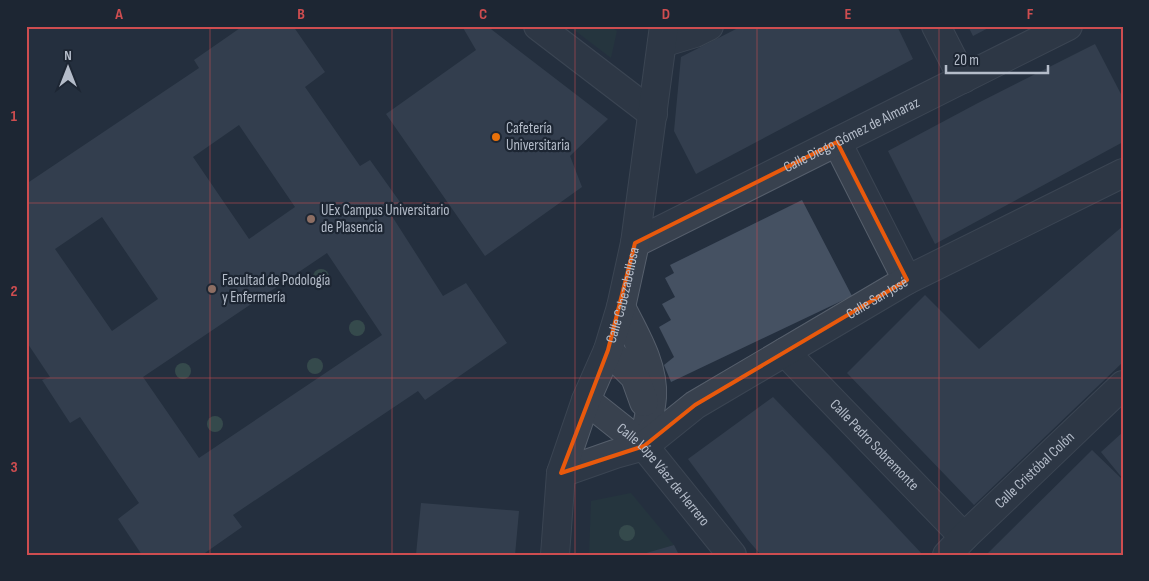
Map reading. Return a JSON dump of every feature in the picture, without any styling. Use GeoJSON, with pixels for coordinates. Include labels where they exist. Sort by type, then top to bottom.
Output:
{"type":"FeatureCollection","features":[{"type":"Feature","properties":{"kind":"street"},"geometry":{"type":"LineString","coordinates":[[538,26],[653,114]]}},
{"type":"Feature","properties":{"kind":"street"},"geometry":{"type":"LineString","coordinates":[[663,35],[696,33],[709,26]]}},
{"type":"Feature","properties":{"kind":"street"},"geometry":{"type":"LineString","coordinates":[[936,26],[963,79]]}},
{"type":"Feature","properties":{"kind":"street","name":"Calle Diego Gómez de Almaraz"},"geometry":{"type":"LineString","coordinates":[[635,243],[1068,26]]}},
{"type":"Feature","properties":{"kind":"street","name":"Calle Cabezabellosa"},"geometry":{"type":"LineString","coordinates":[[555,555],[561,473],[586,400],[608,350],[621,307],[635,243],[663,35]]}},
{"type":"Feature","properties":{"kind":"street"},"geometry":{"type":"LineString","coordinates":[[837,142],[907,280]]}},
{"type":"Feature","properties":{"kind":"street","name":"Calle San José"},"geometry":{"type":"LineString","coordinates":[[644,443],[695,405],[907,280],[1123,173]]}},
{"type":"Feature","properties":{"kind":"street"},"geometry":{"type":"LineString","coordinates":[[621,307],[640,344],[648,365],[652,396],[644,443]]}},
{"type":"Feature","properties":{"kind":"street"},"geometry":{"type":"LineString","coordinates":[[608,350],[635,376],[644,400],[644,443]]}},
{"type":"Feature","properties":{"kind":"street","name":"Calle Pedro Sobremonte"},"geometry":{"type":"LineString","coordinates":[[785,352],[955,546]]}},
{"type":"Feature","properties":{"kind":"street","name":"Calle Cristóbal Colón"},"geometry":{"type":"LineString","coordinates":[[955,546],[1123,385]]}},
{"type":"Feature","properties":{"kind":"street","name":"Calle Lópe Váez de Herrero"},"geometry":{"type":"LineString","coordinates":[[586,400],[644,443],[732,555]]}},
{"type":"Feature","properties":{"kind":"street"},"geometry":{"type":"LineString","coordinates":[[561,473],[644,443]]}},
{"type":"Feature","properties":{"kind":"highlighted area"},"geometry":{"type":"Polygon","coordinates":[[[837,142],[907,280],[695,405],[644,446],[561,473],[608,350],[635,243],[837,142]]]}},
{"type":"Feature","properties":{"kind":"green space"},"geometry":{"type":"Polygon","coordinates":[[[569,26],[610,26],[617,31],[611,58],[569,26]]]}},
{"type":"Feature","properties":{"kind":"green space"},"geometry":{"type":"Polygon","coordinates":[[[631,493],[674,545],[642,555],[589,555],[591,501],[631,493]]]}},
{"type":"Feature","properties":{"kind":"building","name":"Facultad de Podología y Enfermería"},"geometry":{"type":"Polygon","coordinates":[[[243,26],[293,26],[325,72],[305,87],[360,166],[370,160],[400,202],[388,210],[443,296],[466,283],[507,343],[425,400],[418,391],[233,515],[242,527],[202,555],[142,555],[118,519],[139,503],[80,417],[70,423],[42,380],[50,377],[26,341],[26,184],[199,68],[194,60],[243,26]],[[239,125],[193,157],[249,239],[295,207],[239,125]],[[102,217],[55,249],[112,331],[158,299],[102,217]],[[327,253],[143,377],[199,458],[382,335],[327,253]]]}},
{"type":"Feature","properties":{"kind":"building","name":"Cafetería Universitaria"},"geometry":{"type":"Polygon","coordinates":[[[462,26],[487,26],[608,119],[570,156],[582,187],[485,256],[386,114],[476,50],[462,26]]]}},
{"type":"Feature","properties":{"kind":"building"},"geometry":{"type":"Polygon","coordinates":[[[742,26],[897,26],[913,59],[696,174],[674,131],[681,57],[742,26]]]}},
{"type":"Feature","properties":{"kind":"building"},"geometry":{"type":"Polygon","coordinates":[[[968,26],[992,26],[973,36],[968,26]]]}},
{"type":"Feature","properties":{"kind":"building"},"geometry":{"type":"Polygon","coordinates":[[[1095,44],[1123,98],[1123,142],[935,244],[888,151],[1095,44]]]}},
{"type":"Feature","properties":{"kind":"building"},"geometry":{"type":"Polygon","coordinates":[[[802,200],[852,296],[671,382],[664,365],[674,357],[659,327],[671,320],[662,304],[675,297],[665,278],[674,273],[670,265],[802,200]]]}},
{"type":"Feature","properties":{"kind":"building"},"geometry":{"type":"Polygon","coordinates":[[[1123,226],[1123,362],[974,505],[847,373],[925,295],[979,349],[1123,226]]]}},
{"type":"Feature","properties":{"kind":"building"},"geometry":{"type":"Polygon","coordinates":[[[773,397],[923,555],[761,555],[688,459],[773,397]]]}},
{"type":"Feature","properties":{"kind":"building"},"geometry":{"type":"Polygon","coordinates":[[[1123,432],[1123,479],[1101,452],[1123,432]]]}},
{"type":"Feature","properties":{"kind":"building"},"geometry":{"type":"Polygon","coordinates":[[[1092,450],[1123,480],[1123,555],[986,555],[1092,450]]]}},
{"type":"Feature","properties":{"kind":"building"},"geometry":{"type":"Polygon","coordinates":[[[421,503],[519,511],[515,555],[416,555],[421,503]]]}},
{"type":"Feature","properties":{"kind":"building"},"geometry":{"type":"Polygon","coordinates":[[[674,545],[679,555],[643,555],[643,554],[674,545]]]}},
{"type":"Feature","properties":{"kind":"place","name":"Cafetería Universitaria"},"geometry":{"type":"Point","coordinates":[496,137]}},
{"type":"Feature","properties":{"kind":"place","name":"UEx Campus Universitario de Plasencia"},"geometry":{"type":"Point","coordinates":[311,219]}},
{"type":"Feature","properties":{"kind":"place","name":"Facultad de Podología y Enfermería"},"geometry":{"type":"Point","coordinates":[212,289]}}]}
